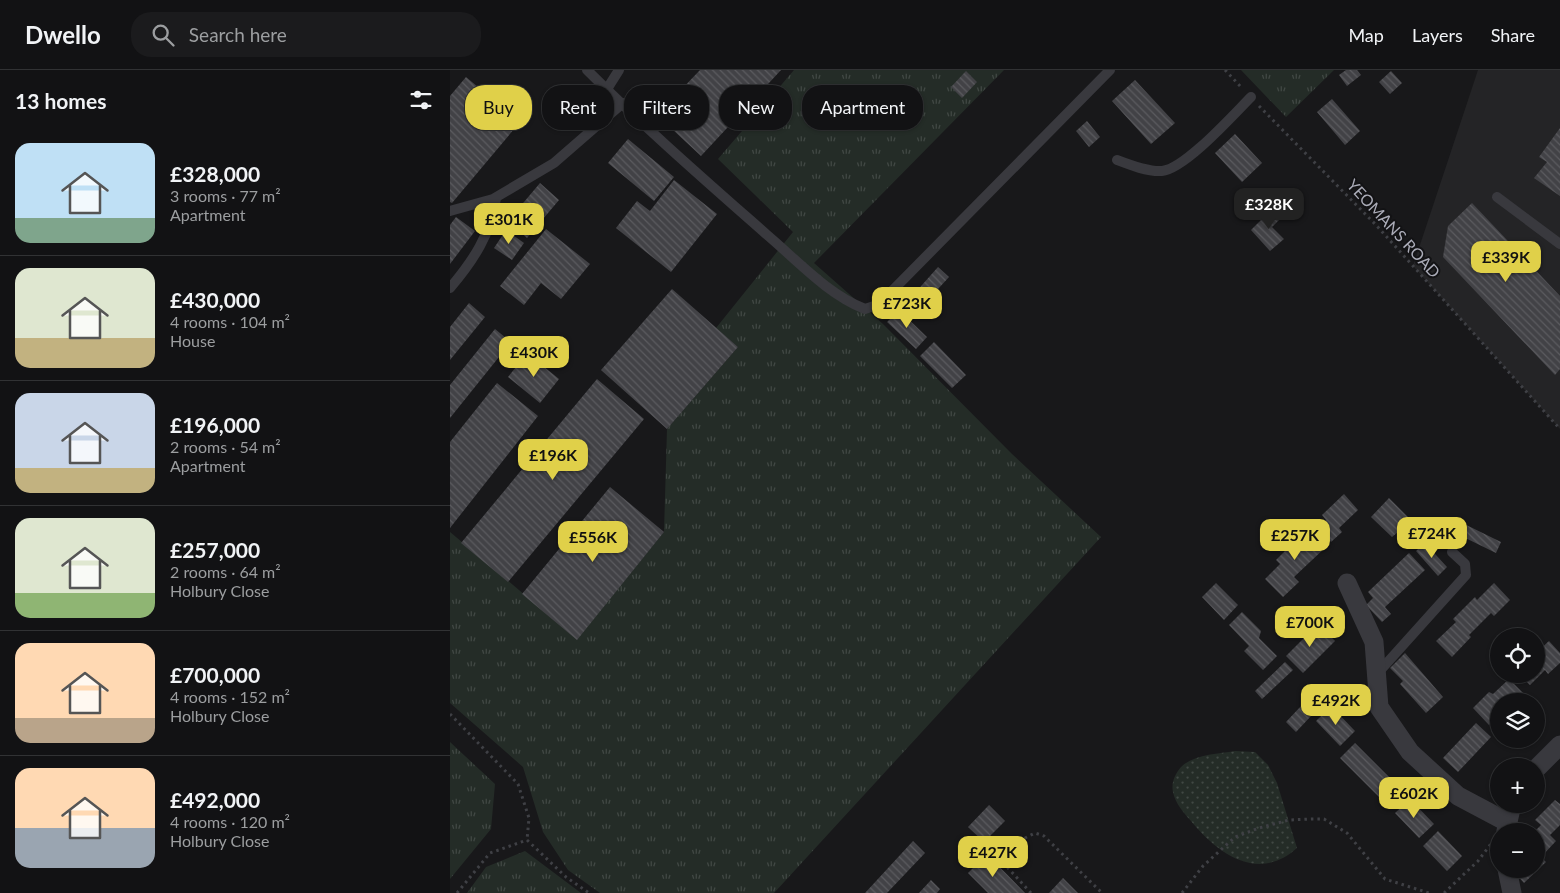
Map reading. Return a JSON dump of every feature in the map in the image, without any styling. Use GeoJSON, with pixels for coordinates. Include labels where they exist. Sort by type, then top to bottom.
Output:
{"type":"FeatureCollection","features":[{"type":"Feature","properties":{"kind":"street"},"geometry":{"type":"LineString","coordinates":[[1347,582],[1374,642],[1379,707],[1410,752],[1458,796],[1503,823]]}},
{"type":"Feature","properties":{"kind":"street"},"geometry":{"type":"LineString","coordinates":[[1545,760],[1560,744]]}},
{"type":"Feature","properties":{"kind":"street"},"geometry":{"type":"LineString","coordinates":[[1508,878],[1512,893]]}},
{"type":"Feature","properties":{"kind":"lane"},"geometry":{"type":"LineString","coordinates":[[587,70],[603,85]]}},
{"type":"Feature","properties":{"kind":"lane"},"geometry":{"type":"LineString","coordinates":[[610,85],[620,70]]}},
{"type":"Feature","properties":{"kind":"lane"},"geometry":{"type":"LineString","coordinates":[[614,95],[806,269],[850,303],[865,309],[877,305],[889,294],[1110,70]]}},
{"type":"Feature","properties":{"kind":"lane"},"geometry":{"type":"LineString","coordinates":[[1117,160],[1131,166],[1163,171],[1178,164],[1198,149],[1251,97]]}},
{"type":"Feature","properties":{"kind":"lane"},"geometry":{"type":"LineString","coordinates":[[450,211],[496,198],[554,163],[623,103]]}},
{"type":"Feature","properties":{"kind":"lane"},"geometry":{"type":"LineString","coordinates":[[1497,197],[1560,244]]}},
{"type":"Feature","properties":{"kind":"lane"},"geometry":{"type":"LineString","coordinates":[[450,288],[474,260],[493,219],[496,198]]}},
{"type":"Feature","properties":{"kind":"lane"},"geometry":{"type":"LineString","coordinates":[[1377,675],[1466,575],[1465,564],[1452,552]]}},
{"type":"Feature","properties":{"kind":"path","name":"YEOMANS ROAD"},"geometry":{"type":"LineString","coordinates":[[1225,70],[1376,225],[1560,429]]}},
{"type":"Feature","properties":{"kind":"path"},"geometry":{"type":"LineString","coordinates":[[450,714],[518,784],[529,818],[527,840]]}},
{"type":"Feature","properties":{"kind":"path"},"geometry":{"type":"LineString","coordinates":[[1182,893],[1202,866],[1236,837],[1259,828],[1289,820],[1311,819],[1324,819],[1346,833],[1385,878],[1429,893]]}},
{"type":"Feature","properties":{"kind":"path"},"geometry":{"type":"LineString","coordinates":[[1031,893],[1008,868],[1006,858],[1025,838],[1034,833],[1044,836],[1102,893]]}},
{"type":"Feature","properties":{"kind":"path"},"geometry":{"type":"LineString","coordinates":[[457,893],[490,853],[527,840]]}},
{"type":"Feature","properties":{"kind":"path"},"geometry":{"type":"LineString","coordinates":[[527,840],[566,877],[589,893]]}},
{"type":"Feature","properties":{"kind":"path"},"geometry":{"type":"LineString","coordinates":[[1444,893],[1478,861],[1490,845]]}},
{"type":"Feature","properties":{"kind":"shaded area"},"geometry":{"type":"Polygon","coordinates":[[[1478,70],[1560,70],[1560,429],[1413,266],[1478,70]]]}},
{"type":"Feature","properties":{"kind":"green space"},"geometry":{"type":"Polygon","coordinates":[[[794,70],[1004,70],[814,263],[883,324],[1012,454],[1101,537],[774,893],[600,893],[568,870],[543,832],[523,767],[450,703],[450,532],[577,639],[664,532],[667,429],[738,347],[716,328],[793,232],[718,159],[743,130],[792,130],[792,85],[781,85],[794,70]]]}},
{"type":"Feature","properties":{"kind":"green space"},"geometry":{"type":"Polygon","coordinates":[[[1241,70],[1334,70],[1286,117],[1241,70]]]}},
{"type":"Feature","properties":{"kind":"green space"},"geometry":{"type":"Polygon","coordinates":[[[450,742],[495,784],[491,829],[450,879],[450,742]]]}},
{"type":"Feature","properties":{"kind":"green space"},"geometry":{"type":"Polygon","coordinates":[[[1235,751],[1255,752],[1268,765],[1277,783],[1297,848],[1282,858],[1268,863],[1253,864],[1226,853],[1202,833],[1176,800],[1173,792],[1173,782],[1181,767],[1199,757],[1235,751]]]}},
{"type":"Feature","properties":{"kind":"green space"},"geometry":{"type":"Polygon","coordinates":[[[525,851],[581,893],[467,893],[486,867],[525,851]]]}},
{"type":"Feature","properties":{"kind":"building"},"geometry":{"type":"Polygon","coordinates":[[[700,70],[781,70],[767,85],[719,85],[719,130],[725,130],[701,156],[673,130],[709,130],[709,85],[686,85],[700,70]]]}},
{"type":"Feature","properties":{"kind":"building"},"geometry":{"type":"Polygon","coordinates":[[[1346,70],[1357,70],[1361,75],[1347,86],[1339,75],[1346,70]]]}},
{"type":"Feature","properties":{"kind":"building"},"geometry":{"type":"Polygon","coordinates":[[[966,71],[977,82],[962,98],[951,87],[966,71]]]}},
{"type":"Feature","properties":{"kind":"building"},"geometry":{"type":"Polygon","coordinates":[[[1391,71],[1402,83],[1390,94],[1379,82],[1391,71]]]}},
{"type":"Feature","properties":{"kind":"building"},"geometry":{"type":"Polygon","coordinates":[[[466,77],[476,85],[465,85],[465,130],[513,130],[452,203],[450,202],[450,96],[466,77]]]}},
{"type":"Feature","properties":{"kind":"building"},"geometry":{"type":"Polygon","coordinates":[[[1135,80],[1175,123],[1151,144],[1112,101],[1135,80]]]}},
{"type":"Feature","properties":{"kind":"building"},"geometry":{"type":"Polygon","coordinates":[[[1332,99],[1360,131],[1345,145],[1317,112],[1332,99]]]}},
{"type":"Feature","properties":{"kind":"building"},"geometry":{"type":"Polygon","coordinates":[[[1087,121],[1100,137],[1089,147],[1076,131],[1087,121]]]}},
{"type":"Feature","properties":{"kind":"building"},"geometry":{"type":"Polygon","coordinates":[[[1560,128],[1560,196],[1534,178],[1547,162],[1539,157],[1560,128]]]}},
{"type":"Feature","properties":{"kind":"building"},"geometry":{"type":"Polygon","coordinates":[[[1235,134],[1262,163],[1242,182],[1215,153],[1235,134]]]}},
{"type":"Feature","properties":{"kind":"building"},"geometry":{"type":"Polygon","coordinates":[[[628,139],[674,177],[654,201],[608,163],[628,139]]]}},
{"type":"Feature","properties":{"kind":"building"},"geometry":{"type":"Polygon","coordinates":[[[674,180],[717,214],[671,272],[616,228],[637,201],[650,211],[674,180]]]}},
{"type":"Feature","properties":{"kind":"building"},"geometry":{"type":"Polygon","coordinates":[[[540,183],[559,200],[527,238],[508,221],[540,183]]]}},
{"type":"Feature","properties":{"kind":"building"},"geometry":{"type":"Polygon","coordinates":[[[1472,203],[1560,296],[1560,369],[1555,375],[1443,257],[1448,226],[1472,203]]]}},
{"type":"Feature","properties":{"kind":"building"},"geometry":{"type":"Polygon","coordinates":[[[1273,208],[1282,217],[1272,227],[1284,239],[1270,251],[1251,230],[1273,208]]]}},
{"type":"Feature","properties":{"kind":"building"},"geometry":{"type":"Polygon","coordinates":[[[456,217],[475,231],[450,264],[450,225],[456,217]]]}},
{"type":"Feature","properties":{"kind":"building"},"geometry":{"type":"Polygon","coordinates":[[[546,229],[590,264],[561,299],[541,283],[524,305],[500,286],[546,229]]]}},
{"type":"Feature","properties":{"kind":"building"},"geometry":{"type":"Polygon","coordinates":[[[506,230],[524,243],[512,260],[494,248],[506,230]]]}},
{"type":"Feature","properties":{"kind":"building"},"geometry":{"type":"Polygon","coordinates":[[[938,267],[949,277],[916,313],[906,303],[938,267]]]}},
{"type":"Feature","properties":{"kind":"building"},"geometry":{"type":"Polygon","coordinates":[[[672,289],[738,347],[667,429],[601,370],[672,289]]]}},
{"type":"Feature","properties":{"kind":"building"},"geometry":{"type":"Polygon","coordinates":[[[469,303],[485,317],[450,360],[450,327],[469,303]]]}},
{"type":"Feature","properties":{"kind":"building"},"geometry":{"type":"Polygon","coordinates":[[[899,310],[927,337],[916,349],[887,322],[899,310]]]}},
{"type":"Feature","properties":{"kind":"building"},"geometry":{"type":"Polygon","coordinates":[[[495,329],[511,342],[450,418],[450,385],[495,329]]]}},
{"type":"Feature","properties":{"kind":"building"},"geometry":{"type":"Polygon","coordinates":[[[934,342],[966,375],[952,388],[920,356],[934,342]]]}},
{"type":"Feature","properties":{"kind":"building"},"geometry":{"type":"Polygon","coordinates":[[[527,353],[559,379],[540,403],[508,377],[527,353]]]}},
{"type":"Feature","properties":{"kind":"building"},"geometry":{"type":"Polygon","coordinates":[[[597,379],[644,419],[508,582],[461,543],[597,379]]]}},
{"type":"Feature","properties":{"kind":"building"},"geometry":{"type":"Polygon","coordinates":[[[497,383],[538,416],[450,528],[450,442],[497,383]]]}},
{"type":"Feature","properties":{"kind":"building"},"geometry":{"type":"Polygon","coordinates":[[[610,487],[664,532],[577,640],[522,594],[610,487]]]}},
{"type":"Feature","properties":{"kind":"building"},"geometry":{"type":"Polygon","coordinates":[[[1344,494],[1358,510],[1339,528],[1342,532],[1331,542],[1318,527],[1326,520],[1322,515],[1344,494]]]}},
{"type":"Feature","properties":{"kind":"building"},"geometry":{"type":"Polygon","coordinates":[[[1389,498],[1411,520],[1413,517],[1425,529],[1410,544],[1398,532],[1392,537],[1371,517],[1389,498]]]}},
{"type":"Feature","properties":{"kind":"building"},"geometry":{"type":"Polygon","coordinates":[[[1450,517],[1501,542],[1496,553],[1445,528],[1450,517]]]}},
{"type":"Feature","properties":{"kind":"building"},"geometry":{"type":"Polygon","coordinates":[[[1309,527],[1327,546],[1294,577],[1299,582],[1283,597],[1265,579],[1280,564],[1276,560],[1309,527]]]}},
{"type":"Feature","properties":{"kind":"building"},"geometry":{"type":"Polygon","coordinates":[[[1425,543],[1447,567],[1438,576],[1416,551],[1425,543]]]}},
{"type":"Feature","properties":{"kind":"building"},"geometry":{"type":"Polygon","coordinates":[[[1409,553],[1425,570],[1385,607],[1391,614],[1382,622],[1366,605],[1373,598],[1368,592],[1409,553]]]}},
{"type":"Feature","properties":{"kind":"building"},"geometry":{"type":"Polygon","coordinates":[[[1216,583],[1238,605],[1224,620],[1202,597],[1216,583]]]}},
{"type":"Feature","properties":{"kind":"building"},"geometry":{"type":"Polygon","coordinates":[[[1494,583],[1510,600],[1494,616],[1491,613],[1469,635],[1471,637],[1452,657],[1436,641],[1456,622],[1453,619],[1475,597],[1477,600],[1494,583]]]}},
{"type":"Feature","properties":{"kind":"building"},"geometry":{"type":"Polygon","coordinates":[[[1242,612],[1261,631],[1259,638],[1277,656],[1263,670],[1244,651],[1249,646],[1229,625],[1242,612]]]}},
{"type":"Feature","properties":{"kind":"building"},"geometry":{"type":"Polygon","coordinates":[[[1318,624],[1335,641],[1303,673],[1286,656],[1318,624]]]}},
{"type":"Feature","properties":{"kind":"building"},"geometry":{"type":"Polygon","coordinates":[[[1549,641],[1560,653],[1560,663],[1548,674],[1545,670],[1545,645],[1549,641]]]}},
{"type":"Feature","properties":{"kind":"building"},"geometry":{"type":"Polygon","coordinates":[[[1405,653],[1443,697],[1426,713],[1400,684],[1403,681],[1390,668],[1405,653]]]}},
{"type":"Feature","properties":{"kind":"building"},"geometry":{"type":"Polygon","coordinates":[[[1285,662],[1293,670],[1262,699],[1255,691],[1285,662]]]}},
{"type":"Feature","properties":{"kind":"building"},"geometry":{"type":"Polygon","coordinates":[[[1505,683],[1513,683],[1523,693],[1494,693],[1505,683]]]}},
{"type":"Feature","properties":{"kind":"building"},"geometry":{"type":"Polygon","coordinates":[[[1317,689],[1327,699],[1296,732],[1286,722],[1317,689]]]}},
{"type":"Feature","properties":{"kind":"building"},"geometry":{"type":"Polygon","coordinates":[[[1489,692],[1491,693],[1489,725],[1473,708],[1489,692]]]}},
{"type":"Feature","properties":{"kind":"building"},"geometry":{"type":"Polygon","coordinates":[[[1331,706],[1355,731],[1340,746],[1316,721],[1331,706]]]}},
{"type":"Feature","properties":{"kind":"building"},"geometry":{"type":"Polygon","coordinates":[[[1476,723],[1490,736],[1458,772],[1443,758],[1476,723]]]}},
{"type":"Feature","properties":{"kind":"building"},"geometry":{"type":"Polygon","coordinates":[[[1355,743],[1405,793],[1390,808],[1340,758],[1355,743]]]}},
{"type":"Feature","properties":{"kind":"building"},"geometry":{"type":"Polygon","coordinates":[[[1410,799],[1434,824],[1419,838],[1395,813],[1410,799]]]}},
{"type":"Feature","properties":{"kind":"building"},"geometry":{"type":"Polygon","coordinates":[[[1555,800],[1560,804],[1560,825],[1550,835],[1556,841],[1545,853],[1545,823],[1539,823],[1535,820],[1542,813],[1545,813],[1545,810],[1555,800]]]}},
{"type":"Feature","properties":{"kind":"building"},"geometry":{"type":"Polygon","coordinates":[[[989,805],[1005,821],[984,842],[968,827],[989,805]]]}},
{"type":"Feature","properties":{"kind":"building"},"geometry":{"type":"Polygon","coordinates":[[[1438,831],[1462,856],[1447,871],[1423,846],[1438,831]]]}},
{"type":"Feature","properties":{"kind":"building"},"geometry":{"type":"Polygon","coordinates":[[[913,841],[925,853],[887,893],[865,893],[913,841]]]}},
{"type":"Feature","properties":{"kind":"building"},"geometry":{"type":"Polygon","coordinates":[[[987,854],[1025,893],[988,893],[968,873],[987,854]]]}},
{"type":"Feature","properties":{"kind":"building"},"geometry":{"type":"Polygon","coordinates":[[[1063,878],[1078,893],[1049,893],[1063,878]]]}},
{"type":"Feature","properties":{"kind":"building"},"geometry":{"type":"Polygon","coordinates":[[[1519,878],[1529,878],[1524,883],[1519,878]]]}},
{"type":"Feature","properties":{"kind":"building"},"geometry":{"type":"Polygon","coordinates":[[[931,880],[940,889],[937,893],[919,893],[931,880]]]}}]}
